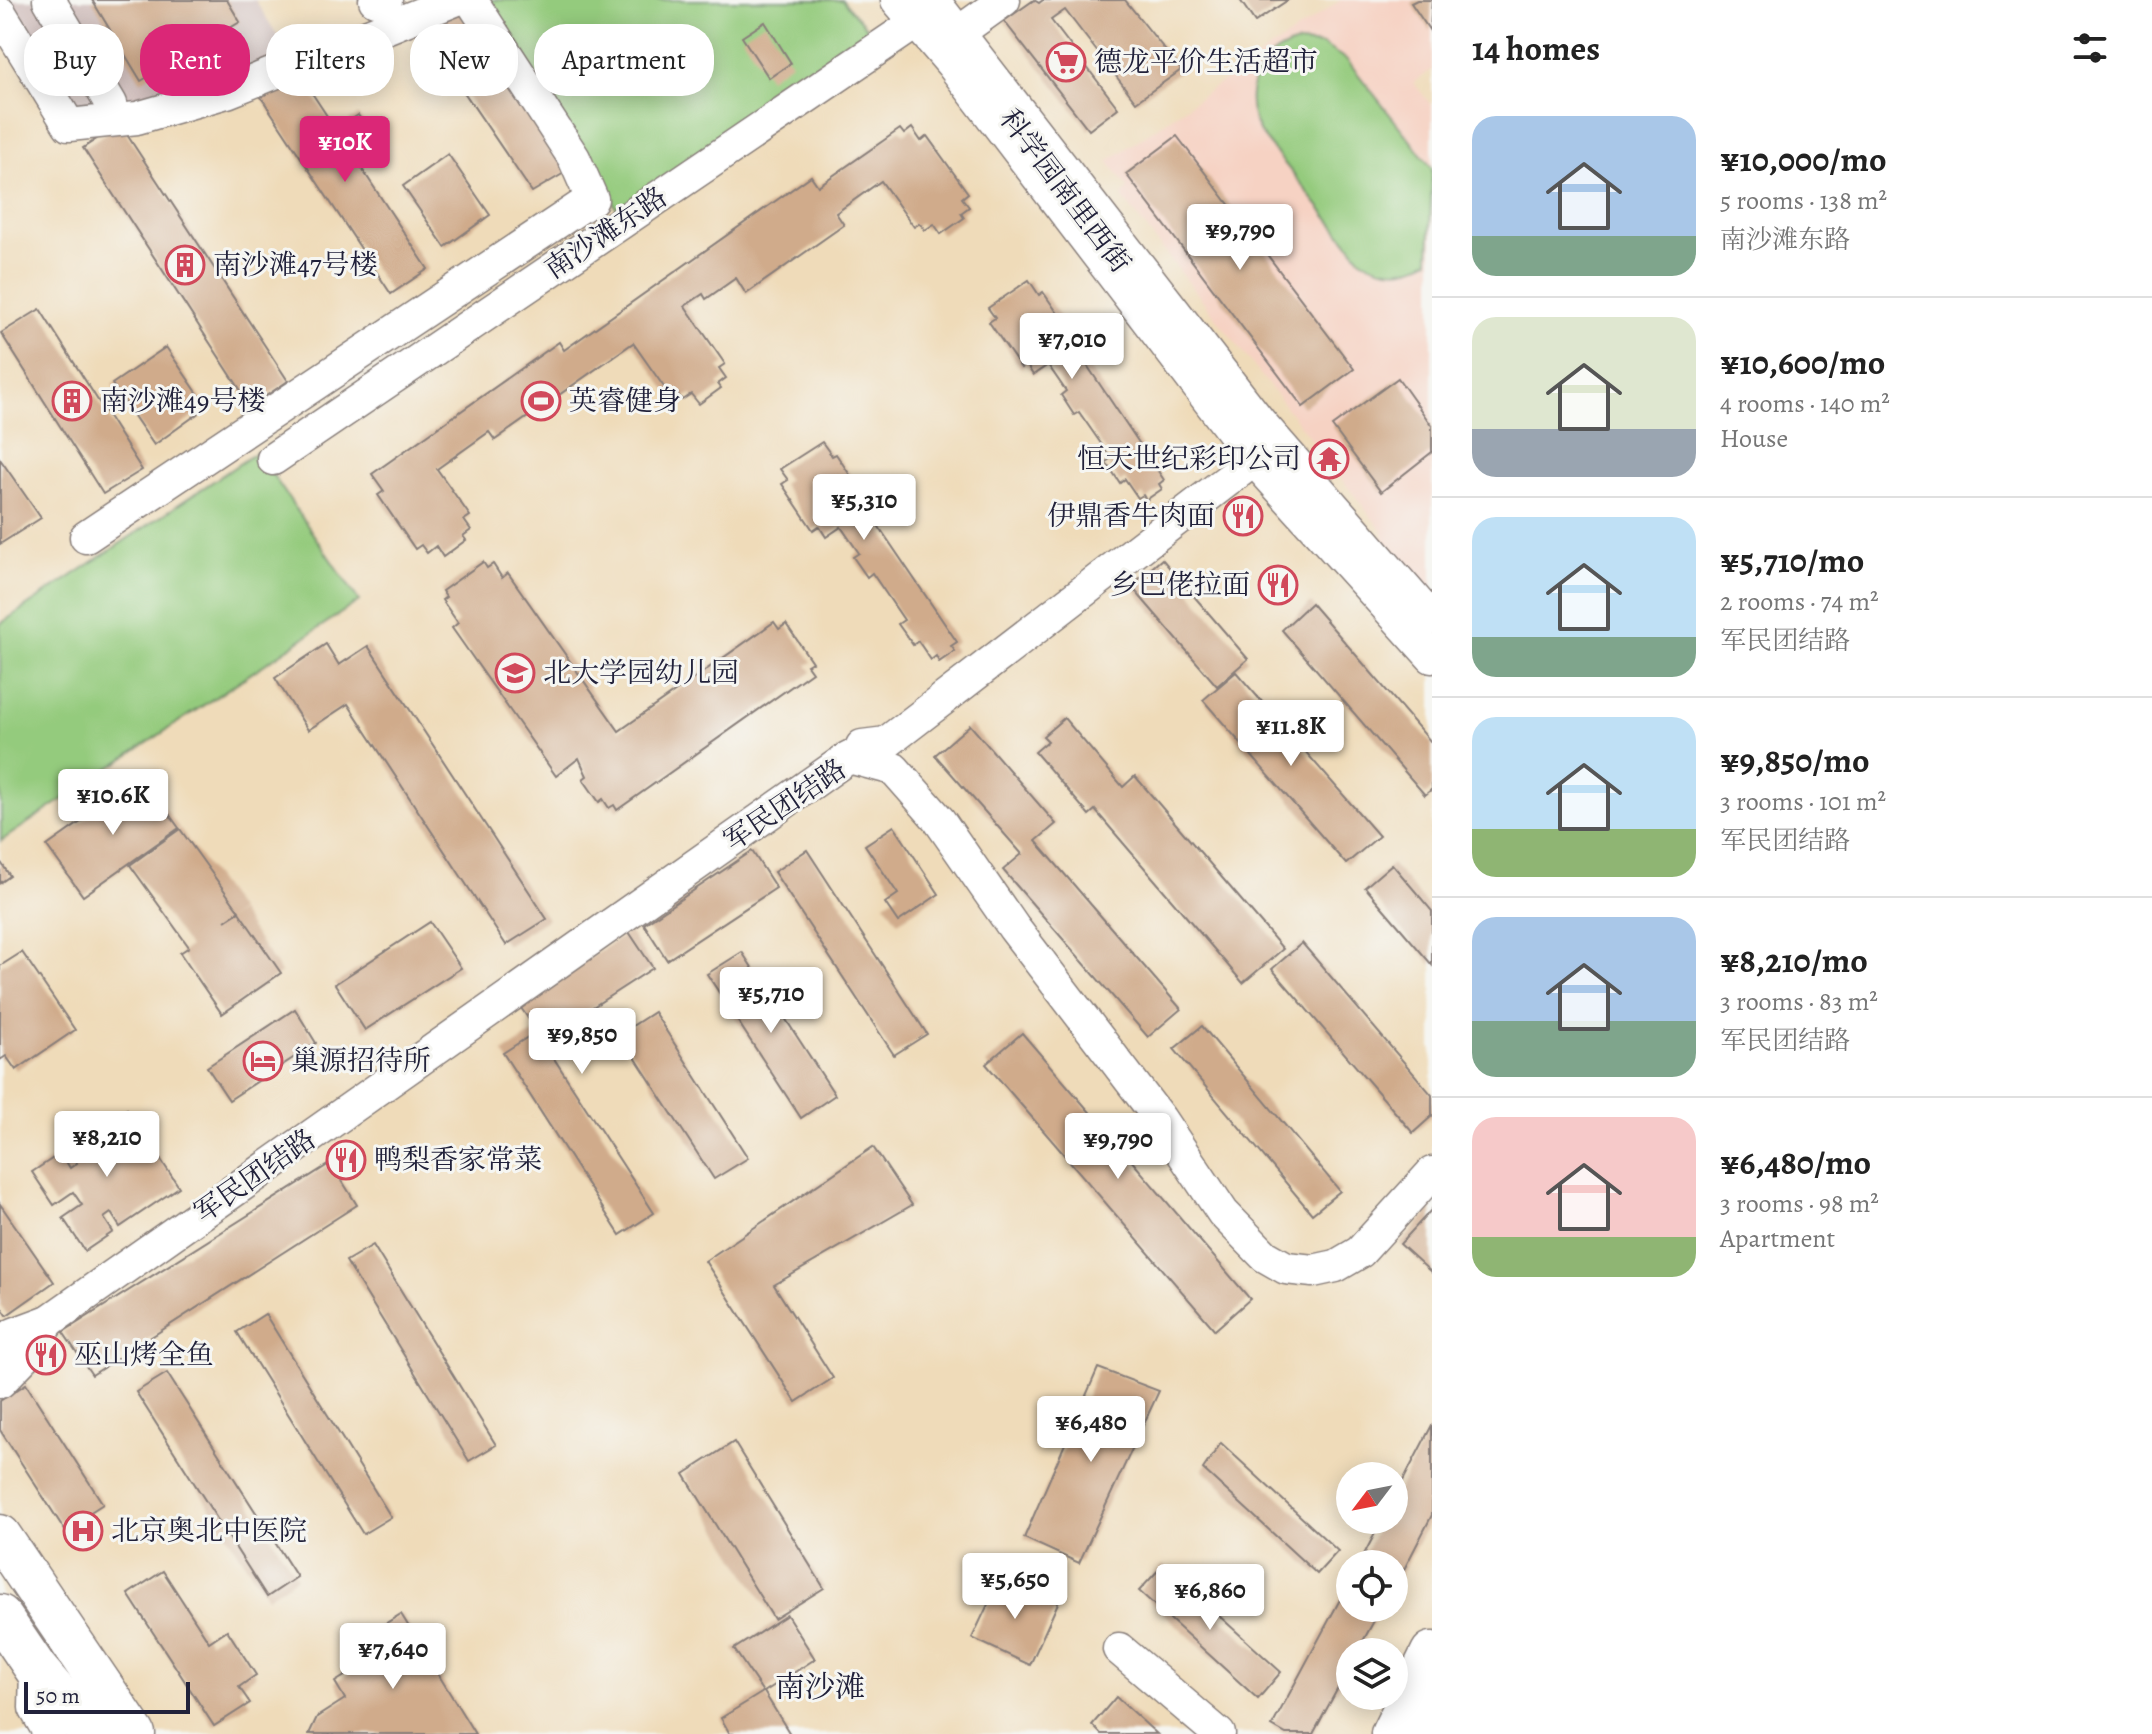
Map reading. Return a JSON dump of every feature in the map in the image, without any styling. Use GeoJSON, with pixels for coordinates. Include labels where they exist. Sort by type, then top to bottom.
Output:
{"type":"FeatureCollection","features":[{"type":"Feature","properties":{"kind":"highway"},"geometry":{"type":"LineString","coordinates":[[1413,1734],[1432,1706]]}},
{"type":"Feature","properties":{"kind":"main road"},"geometry":{"type":"LineString","coordinates":[[0,1536],[134,1734]]}},
{"type":"Feature","properties":{"kind":"main road"},"geometry":{"type":"LineString","coordinates":[[0,1616],[36,1669],[91,1734]]}},
{"type":"Feature","properties":{"kind":"main road"},"geometry":{"type":"LineString","coordinates":[[1392,1734],[1432,1653]]}},
{"type":"Feature","properties":{"kind":"street"},"geometry":{"type":"LineString","coordinates":[[49,0],[111,104]]}},
{"type":"Feature","properties":{"kind":"street"},"geometry":{"type":"LineString","coordinates":[[375,0],[386,0]]}},
{"type":"Feature","properties":{"kind":"street"},"geometry":{"type":"LineString","coordinates":[[0,13],[69,125],[137,118],[227,92],[455,0]]}},
{"type":"Feature","properties":{"kind":"street"},"geometry":{"type":"LineString","coordinates":[[86,537],[592,199],[574,158],[471,0]]}},
{"type":"Feature","properties":{"kind":"street","name":"南沙滩东路"},"geometry":{"type":"LineString","coordinates":[[273,459],[931,18],[1004,0]]}},
{"type":"Feature","properties":{"kind":"street","name":"科学园南里西街"},"geometry":{"type":"LineString","coordinates":[[931,18],[1265,452],[1432,637]]}},
{"type":"Feature","properties":{"kind":"street"},"geometry":{"type":"LineString","coordinates":[[1265,452],[1432,619]]}},
{"type":"Feature","properties":{"kind":"street"},"geometry":{"type":"LineString","coordinates":[[1265,452],[1432,657]]}},
{"type":"Feature","properties":{"kind":"street"},"geometry":{"type":"LineString","coordinates":[[862,746],[886,743],[1265,452]]}},
{"type":"Feature","properties":{"kind":"street","name":"军民团结路"},"geometry":{"type":"LineString","coordinates":[[0,1345],[14,1334],[49,1321],[849,757],[894,769],[939,820],[1014,928],[1160,1119],[1223,1213],[1265,1256],[1286,1268],[1313,1271],[1336,1266],[1360,1252],[1432,1173]]}},
{"type":"Feature","properties":{"kind":"street","name":"军民团结路"},"geometry":{"type":"LineString","coordinates":[[0,1382],[28,1353],[49,1321]]}},
{"type":"Feature","properties":{"kind":"street"},"geometry":{"type":"LineString","coordinates":[[1119,1649],[1219,1734]]}},
{"type":"Feature","properties":{"kind":"street"},"geometry":{"type":"LineString","coordinates":[[36,1669],[35,1708],[50,1734]]}},
{"type":"Feature","properties":{"kind":"shaded area"},"geometry":{"type":"Polygon","coordinates":[[[3,0],[255,0],[270,24],[266,24],[266,60],[250,66],[250,24],[140,24],[140,96],[171,96],[145,106],[75,114],[64,96],[124,96],[124,24],[24,24],[24,33],[3,0]]]}},
{"type":"Feature","properties":{"kind":"shaded area"},"geometry":{"type":"Polygon","coordinates":[[[1341,0],[1432,0],[1432,69],[1414,83],[1432,106],[1432,590],[1384,540],[1383,532],[1122,197],[1128,188],[1108,161],[1341,0]]]}},
{"type":"Feature","properties":{"kind":"green space"},"geometry":{"type":"Polygon","coordinates":[[[484,0],[842,0],[876,38],[619,212],[545,96],[714,96],[714,24],[534,24],[534,79],[518,53],[518,24],[499,24],[484,0]]]}},
{"type":"Feature","properties":{"kind":"green space"},"geometry":{"type":"Polygon","coordinates":[[[1298,43],[1323,45],[1347,60],[1432,168],[1429,260],[1395,270],[1361,259],[1260,133],[1251,104],[1255,78],[1271,57],[1298,43]]]}},
{"type":"Feature","properties":{"kind":"green space"},"geometry":{"type":"Polygon","coordinates":[[[257,452],[359,601],[1,841],[0,624],[257,452]]]}},
{"type":"Feature","properties":{"kind":"building"},"geometry":{"type":"Polygon","coordinates":[[[92,0],[227,0],[240,22],[140,24],[140,79],[124,53],[124,24],[107,24],[92,0]]]}},
{"type":"Feature","properties":{"kind":"building"},"geometry":{"type":"Polygon","coordinates":[[[456,0],[472,24],[418,24],[456,0]]]}},
{"type":"Feature","properties":{"kind":"building"},"geometry":{"type":"Polygon","coordinates":[[[1034,0],[1039,3],[1043,0],[1125,0],[1181,70],[1136,102],[1065,10],[1051,20],[1118,108],[1089,130],[1004,21],[1034,0]]]}},
{"type":"Feature","properties":{"kind":"building"},"geometry":{"type":"Polygon","coordinates":[[[1240,0],[1288,0],[1255,22],[1240,0]]]}},
{"type":"Feature","properties":{"kind":"building"},"geometry":{"type":"Polygon","coordinates":[[[1432,0],[1430,31],[1411,3],[1432,0]]]}},
{"type":"Feature","properties":{"kind":"building"},"geometry":{"type":"Polygon","coordinates":[[[765,22],[791,63],[769,78],[742,37],[765,22]]]}},
{"type":"Feature","properties":{"kind":"building"},"geometry":{"type":"Polygon","coordinates":[[[518,91],[571,169],[532,192],[467,96],[518,96],[518,91]]]}},
{"type":"Feature","properties":{"kind":"building"},"geometry":{"type":"Polygon","coordinates":[[[266,94],[314,96],[428,269],[391,294],[261,97],[266,94]]]}},
{"type":"Feature","properties":{"kind":"building"},"geometry":{"type":"Polygon","coordinates":[[[358,115],[375,139],[366,145],[349,121],[358,115]]]}},
{"type":"Feature","properties":{"kind":"building","name":"南沙滩47号楼"},"geometry":{"type":"Polygon","coordinates":[[[120,124],[288,381],[251,406],[83,148],[120,124]]]}},
{"type":"Feature","properties":{"kind":"building"},"geometry":{"type":"Polygon","coordinates":[[[912,128],[921,141],[927,136],[968,193],[962,198],[969,207],[961,213],[964,218],[941,234],[934,224],[925,230],[920,223],[914,227],[881,181],[836,213],[844,225],[746,294],[736,278],[706,299],[703,294],[685,306],[725,364],[719,368],[726,378],[718,384],[721,388],[699,404],[691,394],[682,400],[677,393],[671,397],[633,343],[495,440],[489,432],[437,469],[470,516],[464,520],[471,530],[463,536],[466,540],[443,557],[436,546],[427,553],[421,545],[415,549],[378,495],[384,491],[372,474],[559,342],[564,350],[811,176],[818,186],[900,129],[904,134],[912,128]]]}},
{"type":"Feature","properties":{"kind":"building"},"geometry":{"type":"Polygon","coordinates":[[[1177,136],[1354,369],[1303,407],[1126,174],[1177,136]]]}},
{"type":"Feature","properties":{"kind":"building"},"geometry":{"type":"Polygon","coordinates":[[[448,154],[490,215],[445,247],[403,186],[448,154]]]}},
{"type":"Feature","properties":{"kind":"building"},"geometry":{"type":"Polygon","coordinates":[[[1029,280],[1039,295],[1043,292],[1070,331],[1066,334],[1164,480],[1159,484],[1162,489],[1146,500],[1143,495],[1138,498],[1125,479],[1120,483],[1106,462],[1111,458],[1079,412],[1074,415],[1061,395],[1066,391],[1048,365],[1033,375],[1026,364],[1021,368],[989,322],[995,318],[988,308],[1029,280]]]}},
{"type":"Feature","properties":{"kind":"building","name":"南沙滩49号楼"},"geometry":{"type":"Polygon","coordinates":[[[40,309],[142,470],[103,494],[1,333],[40,309]]]}},
{"type":"Feature","properties":{"kind":"building"},"geometry":{"type":"Polygon","coordinates":[[[166,347],[207,407],[154,445],[112,384],[166,347]]]}},
{"type":"Feature","properties":{"kind":"building"},"geometry":{"type":"Polygon","coordinates":[[[1398,378],[1432,426],[1432,452],[1381,492],[1332,426],[1398,378]]]}},
{"type":"Feature","properties":{"kind":"building"},"geometry":{"type":"Polygon","coordinates":[[[822,442],[832,456],[836,454],[862,493],[858,496],[957,642],[951,646],[955,651],[939,662],[936,656],[931,660],[918,641],[913,645],[898,624],[904,620],[872,573],[867,577],[853,557],[859,553],[841,527],[826,537],[819,526],[813,530],[782,484],[788,480],[780,469],[822,442]]]}},
{"type":"Feature","properties":{"kind":"building"},"geometry":{"type":"Polygon","coordinates":[[[0,459],[41,518],[0,544],[0,459]]]}},
{"type":"Feature","properties":{"kind":"building"},"geometry":{"type":"Polygon","coordinates":[[[1162,559],[1248,659],[1217,686],[1131,586],[1162,559]]]}},
{"type":"Feature","properties":{"kind":"building"},"geometry":{"type":"Polygon","coordinates":[[[483,562],[487,568],[493,564],[502,578],[508,573],[619,731],[774,622],[779,629],[786,624],[812,662],[807,665],[812,672],[617,810],[614,805],[609,808],[603,799],[599,802],[583,779],[587,776],[579,758],[556,776],[452,628],[458,623],[442,600],[446,597],[442,591],[483,562]]]}},
{"type":"Feature","properties":{"kind":"building"},"geometry":{"type":"Polygon","coordinates":[[[1311,603],[1432,743],[1432,789],[1425,795],[1282,630],[1311,603]]]}},
{"type":"Feature","properties":{"kind":"building"},"geometry":{"type":"Polygon","coordinates":[[[326,644],[339,665],[368,646],[547,919],[506,945],[348,704],[308,730],[275,678],[326,644]]]}},
{"type":"Feature","properties":{"kind":"building"},"geometry":{"type":"Polygon","coordinates":[[[1236,672],[1379,836],[1346,864],[1203,700],[1236,672]]]}},
{"type":"Feature","properties":{"kind":"building"},"geometry":{"type":"Polygon","coordinates":[[[1064,718],[1123,787],[1135,776],[1283,949],[1243,983],[1095,810],[1089,815],[1035,752],[1048,741],[1043,736],[1064,718]]]}},
{"type":"Feature","properties":{"kind":"building"},"geometry":{"type":"Polygon","coordinates":[[[970,725],[1056,824],[1036,841],[1181,1009],[1148,1037],[1003,870],[1022,854],[935,755],[970,725]]]}},
{"type":"Feature","properties":{"kind":"building"},"geometry":{"type":"Polygon","coordinates":[[[143,778],[179,828],[83,896],[47,846],[143,778]]]}},
{"type":"Feature","properties":{"kind":"building"},"geometry":{"type":"Polygon","coordinates":[[[894,826],[939,894],[898,922],[885,903],[898,894],[865,845],[894,826]]]}},
{"type":"Feature","properties":{"kind":"building"},"geometry":{"type":"Polygon","coordinates":[[[180,829],[239,911],[225,921],[239,912],[281,973],[222,1014],[180,953],[189,947],[130,865],[180,829]]]}},
{"type":"Feature","properties":{"kind":"building"},"geometry":{"type":"Polygon","coordinates":[[[807,850],[927,1034],[894,1055],[774,872],[807,850]]]}},
{"type":"Feature","properties":{"kind":"building"},"geometry":{"type":"Polygon","coordinates":[[[752,851],[776,888],[667,960],[644,924],[752,851]]]}},
{"type":"Feature","properties":{"kind":"building"},"geometry":{"type":"Polygon","coordinates":[[[0,861],[10,876],[0,883],[0,861]]]}},
{"type":"Feature","properties":{"kind":"building"},"geometry":{"type":"Polygon","coordinates":[[[1392,864],[1432,911],[1432,965],[1365,887],[1392,864]]]}},
{"type":"Feature","properties":{"kind":"building"},"geometry":{"type":"Polygon","coordinates":[[[430,922],[461,968],[365,1030],[335,984],[430,922]]]}},
{"type":"Feature","properties":{"kind":"building"},"geometry":{"type":"Polygon","coordinates":[[[629,932],[653,968],[542,1040],[654,1213],[620,1235],[503,1053],[537,1031],[519,1005],[629,932]]]}},
{"type":"Feature","properties":{"kind":"building"},"geometry":{"type":"Polygon","coordinates":[[[1302,943],[1432,1095],[1432,1116],[1413,1133],[1272,969],[1302,943]]]}},
{"type":"Feature","properties":{"kind":"building"},"geometry":{"type":"Polygon","coordinates":[[[22,952],[75,1030],[16,1070],[6,1056],[0,1060],[0,966],[22,952]]]}},
{"type":"Feature","properties":{"kind":"building"},"geometry":{"type":"Polygon","coordinates":[[[742,952],[835,1095],[801,1118],[707,974],[742,952]]]}},
{"type":"Feature","properties":{"kind":"building"},"geometry":{"type":"Polygon","coordinates":[[[295,1009],[316,1043],[229,1100],[207,1067],[295,1009]]]}},
{"type":"Feature","properties":{"kind":"building"},"geometry":{"type":"Polygon","coordinates":[[[654,1012],[748,1158],[714,1179],[620,1034],[654,1012]]]}},
{"type":"Feature","properties":{"kind":"building"},"geometry":{"type":"Polygon","coordinates":[[[1202,1026],[1340,1191],[1312,1214],[1174,1049],[1202,1026]]]}},
{"type":"Feature","properties":{"kind":"building"},"geometry":{"type":"Polygon","coordinates":[[[1022,1033],[1250,1299],[1215,1330],[986,1064],[1022,1033]]]}},
{"type":"Feature","properties":{"kind":"building"},"geometry":{"type":"Polygon","coordinates":[[[127,1109],[179,1187],[120,1227],[111,1213],[104,1218],[113,1232],[85,1251],[63,1218],[82,1205],[73,1192],[54,1205],[32,1172],[61,1153],[70,1168],[77,1163],[67,1149],[127,1109]]]}},
{"type":"Feature","properties":{"kind":"building"},"geometry":{"type":"Polygon","coordinates":[[[873,1147],[912,1205],[774,1285],[833,1378],[796,1402],[705,1261],[873,1147]]]}},
{"type":"Feature","properties":{"kind":"building"},"geometry":{"type":"Polygon","coordinates":[[[331,1163],[357,1205],[92,1375],[63,1332],[331,1163]]]}},
{"type":"Feature","properties":{"kind":"building"},"geometry":{"type":"Polygon","coordinates":[[[0,1204],[54,1282],[7,1315],[0,1305],[0,1204]]]}},
{"type":"Feature","properties":{"kind":"building"},"geometry":{"type":"Polygon","coordinates":[[[1432,1209],[1432,1273],[1400,1244],[1432,1209]]]}},
{"type":"Feature","properties":{"kind":"building"},"geometry":{"type":"Polygon","coordinates":[[[373,1245],[496,1445],[469,1461],[346,1261],[373,1245]]]}},
{"type":"Feature","properties":{"kind":"building"},"geometry":{"type":"Polygon","coordinates":[[[265,1314],[391,1517],[363,1534],[237,1332],[265,1314]]]}},
{"type":"Feature","properties":{"kind":"building"},"geometry":{"type":"Polygon","coordinates":[[[1098,1368],[1159,1391],[1079,1563],[1024,1538],[1098,1368]]]}},
{"type":"Feature","properties":{"kind":"building"},"geometry":{"type":"Polygon","coordinates":[[[167,1373],[297,1577],[267,1597],[136,1392],[167,1373]]]}},
{"type":"Feature","properties":{"kind":"building"},"geometry":{"type":"Polygon","coordinates":[[[26,1384],[103,1504],[64,1529],[0,1430],[0,1401],[26,1384]]]}},
{"type":"Feature","properties":{"kind":"building"},"geometry":{"type":"Polygon","coordinates":[[[1432,1425],[1432,1515],[1408,1562],[1408,1550],[1366,1550],[1375,1534],[1408,1534],[1408,1471],[1432,1425]]]}},
{"type":"Feature","properties":{"kind":"building"},"geometry":{"type":"Polygon","coordinates":[[[734,1442],[824,1588],[774,1619],[684,1474],[734,1442]]]}},
{"type":"Feature","properties":{"kind":"building"},"geometry":{"type":"Polygon","coordinates":[[[1221,1443],[1337,1550],[1336,1553],[1317,1574],[1203,1469],[1221,1443]]]}},
{"type":"Feature","properties":{"kind":"building"},"geometry":{"type":"Polygon","coordinates":[[[1163,1565],[1281,1672],[1258,1699],[1139,1591],[1163,1565]]]}},
{"type":"Feature","properties":{"kind":"building"},"geometry":{"type":"Polygon","coordinates":[[[163,1571],[209,1642],[227,1630],[256,1675],[239,1687],[250,1703],[214,1726],[128,1594],[163,1571]]]}},
{"type":"Feature","properties":{"kind":"building"},"geometry":{"type":"Polygon","coordinates":[[[1001,1577],[1058,1603],[1030,1665],[972,1638],[1001,1577]]]}},
{"type":"Feature","properties":{"kind":"building"},"geometry":{"type":"Polygon","coordinates":[[[1336,1607],[1336,1622],[1373,1622],[1365,1638],[1336,1638],[1336,1692],[1313,1734],[1286,1734],[1272,1726],[1336,1607]]]}},
{"type":"Feature","properties":{"kind":"building"},"geometry":{"type":"Polygon","coordinates":[[[401,1614],[475,1734],[309,1734],[317,1717],[345,1699],[335,1682],[363,1665],[351,1645],[401,1614]]]}},
{"type":"Feature","properties":{"kind":"building"},"geometry":{"type":"Polygon","coordinates":[[[787,1615],[815,1659],[764,1692],[790,1734],[730,1734],[721,1718],[763,1692],[734,1649],[787,1615]]]}},
{"type":"Feature","properties":{"kind":"building"},"geometry":{"type":"Polygon","coordinates":[[[1116,1697],[1157,1734],[1101,1734],[1092,1725],[1116,1697]]]}},
{"type":"Feature","properties":{"kind":"place","name":"德龙平价生活超市"},"geometry":{"type":"Point","coordinates":[1066,62]}},
{"type":"Feature","properties":{"kind":"place","name":"南沙滩47号楼"},"geometry":{"type":"Point","coordinates":[185,265]}},
{"type":"Feature","properties":{"kind":"place","name":"南沙滩49号楼"},"geometry":{"type":"Point","coordinates":[72,401]}},
{"type":"Feature","properties":{"kind":"place","name":"英睿健身"},"geometry":{"type":"Point","coordinates":[541,401]}},
{"type":"Feature","properties":{"kind":"place","name":"恒天世纪彩印公司"},"geometry":{"type":"Point","coordinates":[1329,459]}},
{"type":"Feature","properties":{"kind":"place","name":"伊鼎香牛肉面"},"geometry":{"type":"Point","coordinates":[1243,516]}},
{"type":"Feature","properties":{"kind":"place","name":"乡巴佬拉面"},"geometry":{"type":"Point","coordinates":[1278,585]}},
{"type":"Feature","properties":{"kind":"place","name":"北大学园幼儿园"},"geometry":{"type":"Point","coordinates":[515,673]}},
{"type":"Feature","properties":{"kind":"place","name":"巢源招待所"},"geometry":{"type":"Point","coordinates":[263,1061]}},
{"type":"Feature","properties":{"kind":"place","name":"鸭梨香家常菜"},"geometry":{"type":"Point","coordinates":[346,1160]}},
{"type":"Feature","properties":{"kind":"place","name":"巫山烤全鱼"},"geometry":{"type":"Point","coordinates":[46,1355]}},
{"type":"Feature","properties":{"kind":"place","name":"北京奥北中医院"},"geometry":{"type":"Point","coordinates":[83,1531]}},
{"type":"Feature","properties":{"kind":"district","name":"南沙滩"},"geometry":{"type":"Point","coordinates":[820,1687]}}]}
